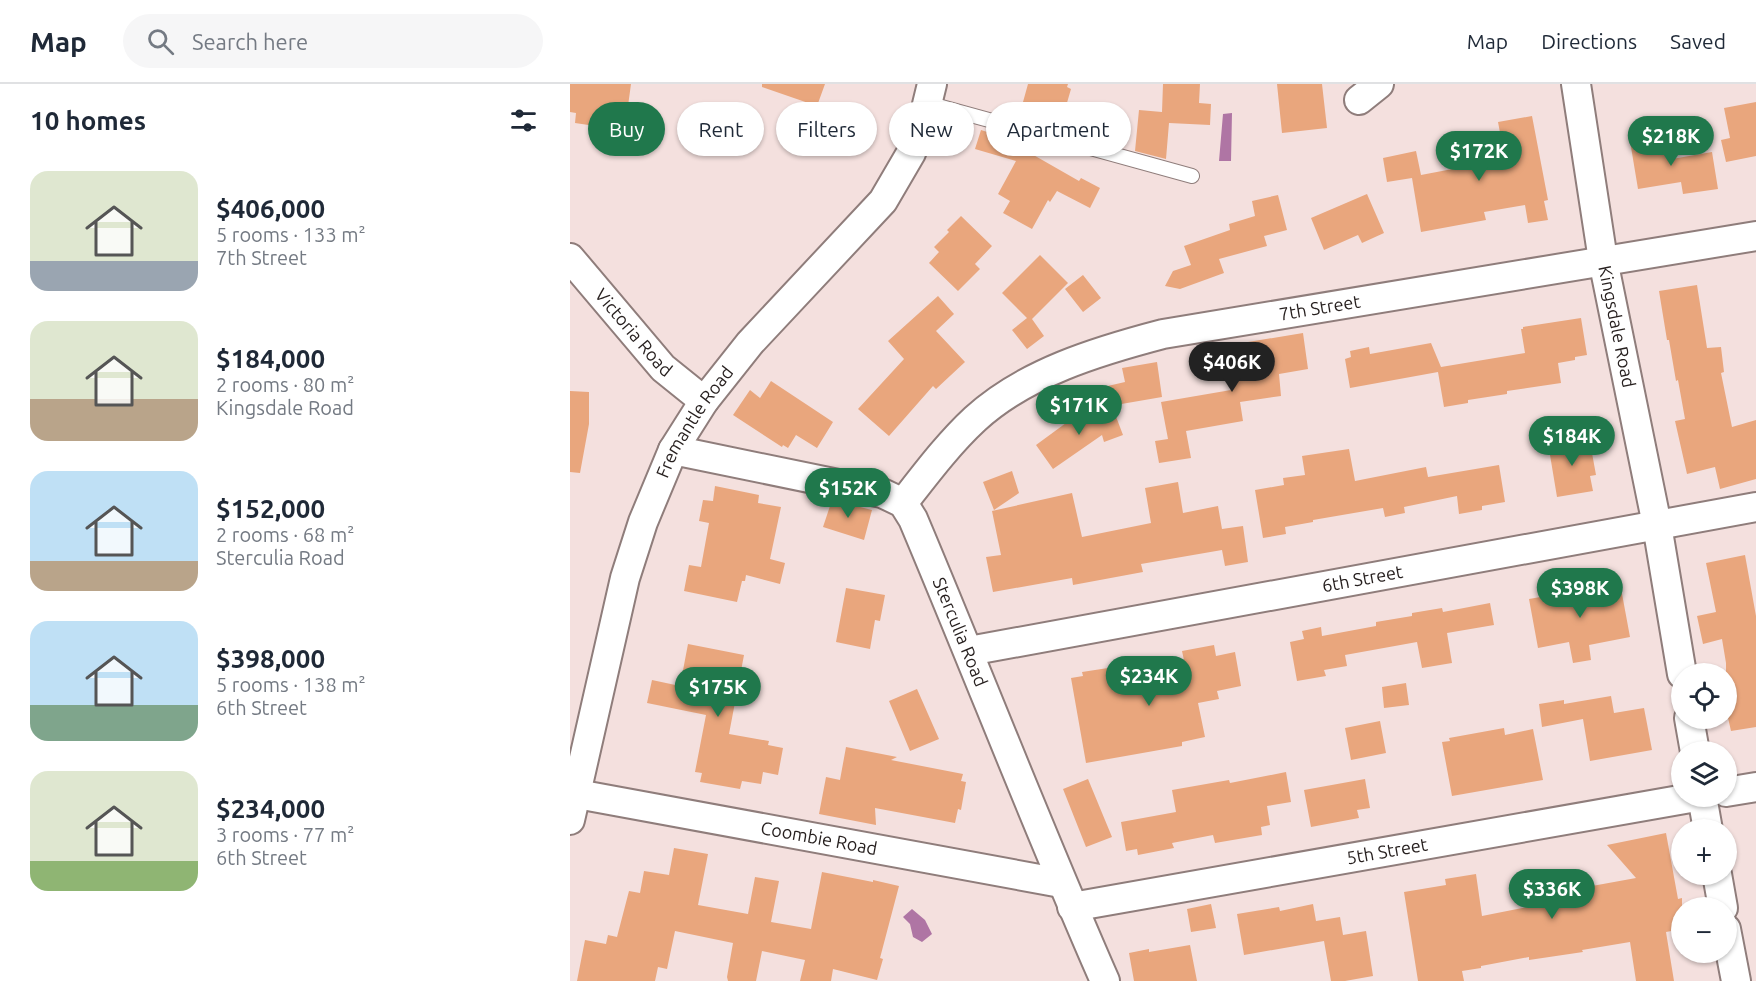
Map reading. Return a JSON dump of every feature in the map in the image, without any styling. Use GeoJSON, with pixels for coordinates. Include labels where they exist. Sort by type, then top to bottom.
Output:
{"type":"FeatureCollection","features":[{"type":"Feature","properties":{"kind":"street","name":"Kingsdale Road"},"geometry":{"type":"LineString","coordinates":[[1576,84],[1603,260],[1657,525],[1680,663]]}},
{"type":"Feature","properties":{"kind":"street","name":"Fremantle Road"},"geometry":{"type":"LineString","coordinates":[[573,807],[625,578],[643,522],[673,450],[704,401],[750,344],[883,201],[911,153],[922,125],[930,93]]}},
{"type":"Feature","properties":{"kind":"street","name":"7th Street"},"geometry":{"type":"LineString","coordinates":[[903,503],[931,467],[975,419],[1017,389],[1108,348],[1163,334],[1756,236]]}},
{"type":"Feature","properties":{"kind":"street","name":"Victoria Road"},"geometry":{"type":"LineString","coordinates":[[570,258],[663,368],[704,401]]}},
{"type":"Feature","properties":{"kind":"street"},"geometry":{"type":"LineString","coordinates":[[673,450],[882,493],[903,503]]}},
{"type":"Feature","properties":{"kind":"street","name":"Sterculia Road"},"geometry":{"type":"LineString","coordinates":[[903,503],[913,519],[1067,895],[1106,981]]}},
{"type":"Feature","properties":{"kind":"street","name":"6th Street"},"geometry":{"type":"LineString","coordinates":[[969,651],[1756,507]]}},
{"type":"Feature","properties":{"kind":"street"},"geometry":{"type":"LineString","coordinates":[[1737,790],[1756,787]]}},
{"type":"Feature","properties":{"kind":"street","name":"5th Street"},"geometry":{"type":"LineString","coordinates":[[1067,895],[1671,801]]}},
{"type":"Feature","properties":{"kind":"street","name":"Coombie Road"},"geometry":{"type":"LineString","coordinates":[[573,807],[1067,895]]}},
{"type":"Feature","properties":{"kind":"street"},"geometry":{"type":"LineString","coordinates":[[1733,963],[1736,981]]}},
{"type":"Feature","properties":{"kind":"lane"},"geometry":{"type":"LineString","coordinates":[[930,93],[1192,176]]}},
{"type":"Feature","properties":{"kind":"shaded area"},"geometry":{"type":"Polygon","coordinates":[[[1232,113],[1231,161],[1219,161],[1223,114],[1232,113]]]}},
{"type":"Feature","properties":{"kind":"shaded area"},"geometry":{"type":"Polygon","coordinates":[[[912,909],[925,920],[932,934],[922,942],[913,937],[910,924],[903,917],[912,909]]]}},
{"type":"Feature","properties":{"kind":"building"},"geometry":{"type":"Polygon","coordinates":[[[570,84],[631,84],[629,102],[588,102],[588,125],[575,123],[576,113],[570,112],[570,84]]]}},
{"type":"Feature","properties":{"kind":"building"},"geometry":{"type":"Polygon","coordinates":[[[762,84],[825,84],[818,102],[805,102],[762,87],[762,84]]]}},
{"type":"Feature","properties":{"kind":"building"},"geometry":{"type":"Polygon","coordinates":[[[1028,84],[1068,84],[1067,87],[1071,89],[1067,102],[1023,102],[1028,84]]]}},
{"type":"Feature","properties":{"kind":"building"},"geometry":{"type":"Polygon","coordinates":[[[1163,84],[1200,84],[1199,103],[1211,104],[1210,125],[1169,123],[1166,159],[1135,151],[1139,110],[1162,112],[1163,84]]]}},
{"type":"Feature","properties":{"kind":"building"},"geometry":{"type":"Polygon","coordinates":[[[1277,84],[1322,84],[1327,128],[1282,133],[1277,84]]]}},
{"type":"Feature","properties":{"kind":"building"},"geometry":{"type":"Polygon","coordinates":[[[1756,102],[1756,156],[1726,162],[1721,140],[1730,138],[1724,108],[1756,102]]]}},
{"type":"Feature","properties":{"kind":"building"},"geometry":{"type":"Polygon","coordinates":[[[1532,116],[1548,200],[1544,201],[1548,220],[1528,223],[1525,205],[1484,212],[1486,220],[1421,232],[1412,178],[1387,182],[1383,158],[1416,151],[1421,175],[1505,159],[1498,122],[1532,116]]]}},
{"type":"Feature","properties":{"kind":"building"},"geometry":{"type":"Polygon","coordinates":[[[981,130],[986,132],[986,152],[975,149],[981,130]]]}},
{"type":"Feature","properties":{"kind":"building"},"geometry":{"type":"Polygon","coordinates":[[[1668,134],[1672,159],[1712,152],[1718,189],[1683,194],[1681,182],[1638,189],[1630,141],[1668,134]]]}},
{"type":"Feature","properties":{"kind":"building"},"geometry":{"type":"Polygon","coordinates":[[[999,156],[1035,156],[1079,181],[1081,178],[1100,188],[1090,208],[1057,191],[1050,202],[1048,200],[1032,229],[1003,213],[1010,201],[998,194],[1016,161],[999,156]]]}},
{"type":"Feature","properties":{"kind":"building"},"geometry":{"type":"Polygon","coordinates":[[[1367,194],[1384,233],[1362,243],[1358,235],[1324,250],[1311,218],[1367,194]]]}},
{"type":"Feature","properties":{"kind":"building"},"geometry":{"type":"Polygon","coordinates":[[[1278,195],[1287,230],[1264,236],[1267,246],[1219,259],[1224,273],[1180,289],[1165,286],[1173,271],[1191,265],[1184,246],[1230,230],[1229,224],[1255,216],[1252,201],[1278,195]]]}},
{"type":"Feature","properties":{"kind":"building"},"geometry":{"type":"Polygon","coordinates":[[[961,216],[992,246],[975,264],[980,269],[958,291],[929,263],[939,252],[934,247],[961,216]]]}},
{"type":"Feature","properties":{"kind":"building"},"geometry":{"type":"Polygon","coordinates":[[[1040,255],[1068,283],[1032,319],[1044,336],[1027,349],[1012,330],[1027,318],[1002,293],[1040,255]]]}},
{"type":"Feature","properties":{"kind":"building"},"geometry":{"type":"Polygon","coordinates":[[[1083,275],[1101,298],[1083,312],[1065,289],[1083,275]]]}},
{"type":"Feature","properties":{"kind":"building"},"geometry":{"type":"Polygon","coordinates":[[[1697,285],[1707,348],[1721,347],[1724,372],[1721,373],[1732,427],[1756,420],[1756,479],[1720,489],[1715,467],[1687,474],[1675,421],[1685,419],[1669,340],[1667,340],[1659,291],[1697,285]]]}},
{"type":"Feature","properties":{"kind":"building"},"geometry":{"type":"Polygon","coordinates":[[[938,296],[954,314],[936,331],[965,362],[936,389],[933,386],[889,436],[858,409],[904,359],[888,341],[938,296]]]}},
{"type":"Feature","properties":{"kind":"building"},"geometry":{"type":"Polygon","coordinates":[[[1581,318],[1587,355],[1558,363],[1561,383],[1507,391],[1507,394],[1468,400],[1468,403],[1444,407],[1438,372],[1350,388],[1345,359],[1351,357],[1350,351],[1369,347],[1370,354],[1431,343],[1441,367],[1525,353],[1521,329],[1523,327],[1581,318]]]}},
{"type":"Feature","properties":{"kind":"building"},"geometry":{"type":"Polygon","coordinates":[[[1303,333],[1308,369],[1279,374],[1281,396],[1240,402],[1243,421],[1186,431],[1191,458],[1159,463],[1155,441],[1168,439],[1161,402],[1231,390],[1227,359],[1250,355],[1248,342],[1303,333]]]}},
{"type":"Feature","properties":{"kind":"building"},"geometry":{"type":"Polygon","coordinates":[[[1157,362],[1162,397],[1104,407],[1099,388],[1125,382],[1122,368],[1157,362]]]}},
{"type":"Feature","properties":{"kind":"building"},"geometry":{"type":"Polygon","coordinates":[[[771,381],[833,422],[817,448],[796,435],[788,448],[783,445],[782,447],[733,415],[750,390],[760,398],[771,381]]]}},
{"type":"Feature","properties":{"kind":"building"},"geometry":{"type":"Polygon","coordinates":[[[570,391],[589,392],[589,424],[580,473],[570,472],[570,391]]]}},
{"type":"Feature","properties":{"kind":"building"},"geometry":{"type":"Polygon","coordinates":[[[1112,406],[1123,435],[1104,442],[1102,435],[1053,469],[1036,445],[1066,423],[1112,406]]]}},
{"type":"Feature","properties":{"kind":"building"},"geometry":{"type":"Polygon","coordinates":[[[1583,436],[1586,455],[1592,453],[1596,475],[1590,476],[1593,491],[1557,497],[1548,443],[1583,436]]]}},
{"type":"Feature","properties":{"kind":"building"},"geometry":{"type":"Polygon","coordinates":[[[1349,449],[1355,481],[1426,467],[1428,477],[1499,465],[1505,502],[1482,506],[1482,510],[1459,514],[1457,496],[1404,507],[1405,513],[1385,517],[1383,508],[1313,520],[1313,522],[1285,527],[1286,534],[1263,538],[1255,490],[1284,485],[1283,478],[1305,475],[1302,456],[1349,449]]]}},
{"type":"Feature","properties":{"kind":"building"},"geometry":{"type":"Polygon","coordinates":[[[1012,471],[1019,493],[994,510],[983,482],[1012,471]]]}},
{"type":"Feature","properties":{"kind":"building"},"geometry":{"type":"Polygon","coordinates":[[[1178,482],[1183,513],[1218,506],[1222,529],[1243,526],[1248,562],[1225,566],[1222,550],[1141,564],[1143,572],[1073,585],[1072,578],[993,592],[986,557],[1001,555],[992,511],[1072,493],[1082,537],[1151,523],[1145,488],[1178,482]]]}},
{"type":"Feature","properties":{"kind":"building"},"geometry":{"type":"Polygon","coordinates":[[[715,486],[759,495],[758,503],[781,507],[770,559],[785,563],[780,584],[746,575],[745,581],[742,581],[737,602],[684,591],[689,565],[701,567],[709,523],[699,521],[703,500],[713,501],[715,486]]]}},
{"type":"Feature","properties":{"kind":"building"},"geometry":{"type":"Polygon","coordinates":[[[832,500],[872,510],[864,540],[823,527],[832,500]]]}},
{"type":"Feature","properties":{"kind":"building"},"geometry":{"type":"Polygon","coordinates":[[[1745,555],[1756,616],[1756,727],[1731,731],[1731,729],[1737,729],[1737,663],[1726,663],[1722,639],[1703,644],[1697,616],[1716,612],[1706,563],[1745,555]]]}},
{"type":"Feature","properties":{"kind":"building"},"geometry":{"type":"Polygon","coordinates":[[[1620,583],[1630,637],[1589,645],[1591,660],[1573,663],[1569,642],[1538,648],[1529,599],[1620,583]]]}},
{"type":"Feature","properties":{"kind":"building"},"geometry":{"type":"Polygon","coordinates":[[[846,588],[885,595],[880,621],[875,620],[870,649],[836,642],[846,588]]]}},
{"type":"Feature","properties":{"kind":"building"},"geometry":{"type":"Polygon","coordinates":[[[1490,603],[1494,625],[1447,633],[1452,663],[1422,668],[1417,642],[1345,655],[1347,666],[1324,670],[1326,676],[1297,681],[1290,642],[1304,639],[1302,631],[1321,627],[1322,636],[1376,626],[1376,622],[1412,616],[1412,613],[1442,608],[1443,612],[1490,603]]]}},
{"type":"Feature","properties":{"kind":"building"},"geometry":{"type":"Polygon","coordinates":[[[688,644],[744,655],[729,734],[769,741],[768,745],[783,748],[778,775],[763,772],[761,784],[742,781],[740,789],[700,782],[702,773],[695,772],[706,715],[647,703],[652,680],[680,686],[688,644]]]}},
{"type":"Feature","properties":{"kind":"building"},"geometry":{"type":"Polygon","coordinates":[[[1214,645],[1216,656],[1235,652],[1241,686],[1217,691],[1219,699],[1198,703],[1205,737],[1182,742],[1182,746],[1086,763],[1071,678],[1083,676],[1082,672],[1108,668],[1109,677],[1132,673],[1134,686],[1149,683],[1150,686],[1188,679],[1182,651],[1214,645]]]}},
{"type":"Feature","properties":{"kind":"building"},"geometry":{"type":"Polygon","coordinates":[[[1406,683],[1409,705],[1384,708],[1382,687],[1406,683]]]}},
{"type":"Feature","properties":{"kind":"building"},"geometry":{"type":"Polygon","coordinates":[[[917,689],[939,739],[910,751],[889,701],[917,689]]]}},
{"type":"Feature","properties":{"kind":"building"},"geometry":{"type":"Polygon","coordinates":[[[1611,696],[1614,713],[1644,708],[1652,750],[1590,761],[1583,719],[1542,727],[1539,704],[1564,700],[1564,704],[1611,696]]]}},
{"type":"Feature","properties":{"kind":"building"},"geometry":{"type":"Polygon","coordinates":[[[1380,721],[1386,753],[1351,760],[1345,728],[1380,721]]]}},
{"type":"Feature","properties":{"kind":"building"},"geometry":{"type":"Polygon","coordinates":[[[1504,728],[1505,735],[1533,729],[1543,780],[1452,796],[1442,742],[1450,741],[1449,738],[1504,728]]]}},
{"type":"Feature","properties":{"kind":"building"},"geometry":{"type":"Polygon","coordinates":[[[846,747],[897,757],[891,760],[963,774],[961,781],[966,782],[961,810],[958,809],[955,823],[875,808],[876,825],[819,814],[826,777],[840,780],[846,747]]]}},
{"type":"Feature","properties":{"kind":"building"},"geometry":{"type":"Polygon","coordinates":[[[1286,772],[1291,802],[1267,806],[1270,825],[1261,827],[1262,835],[1215,843],[1213,835],[1172,843],[1174,848],[1138,855],[1137,849],[1126,851],[1121,822],[1176,812],[1172,790],[1229,780],[1230,783],[1286,772]]]}},
{"type":"Feature","properties":{"kind":"building"},"geometry":{"type":"Polygon","coordinates":[[[1088,779],[1112,837],[1086,847],[1063,789],[1088,779]]]}},
{"type":"Feature","properties":{"kind":"building"},"geometry":{"type":"Polygon","coordinates":[[[1365,779],[1370,808],[1357,810],[1359,818],[1311,827],[1304,790],[1365,779]]]}},
{"type":"Feature","properties":{"kind":"building"},"geometry":{"type":"Polygon","coordinates":[[[1666,833],[1671,860],[1671,885],[1675,885],[1678,897],[1671,897],[1671,931],[1666,932],[1674,981],[1636,981],[1630,942],[1582,950],[1583,952],[1529,960],[1529,957],[1481,966],[1481,968],[1462,971],[1464,981],[1418,981],[1404,892],[1446,885],[1445,879],[1476,874],[1482,916],[1527,907],[1526,900],[1553,893],[1551,883],[1576,879],[1581,888],[1636,878],[1607,845],[1666,833]]]}},
{"type":"Feature","properties":{"kind":"building"},"geometry":{"type":"Polygon","coordinates":[[[674,848],[708,854],[698,905],[748,914],[755,877],[779,881],[771,922],[811,929],[822,872],[899,886],[880,958],[883,959],[877,980],[833,969],[831,981],[800,981],[805,960],[762,951],[756,981],[728,981],[733,943],[675,931],[667,969],[658,967],[655,981],[577,981],[585,940],[606,944],[608,935],[617,937],[629,891],[640,893],[644,871],[669,875],[674,848]]]}},
{"type":"Feature","properties":{"kind":"building"},"geometry":{"type":"Polygon","coordinates":[[[1211,904],[1216,928],[1191,932],[1187,909],[1211,904]]]}},
{"type":"Feature","properties":{"kind":"building"},"geometry":{"type":"Polygon","coordinates":[[[1313,904],[1316,921],[1340,917],[1343,935],[1366,931],[1373,976],[1331,981],[1324,941],[1244,955],[1237,914],[1279,907],[1280,911],[1313,904]]]}},
{"type":"Feature","properties":{"kind":"building"},"geometry":{"type":"Polygon","coordinates":[[[1190,945],[1197,981],[1134,981],[1129,953],[1190,945]]]}}]}
